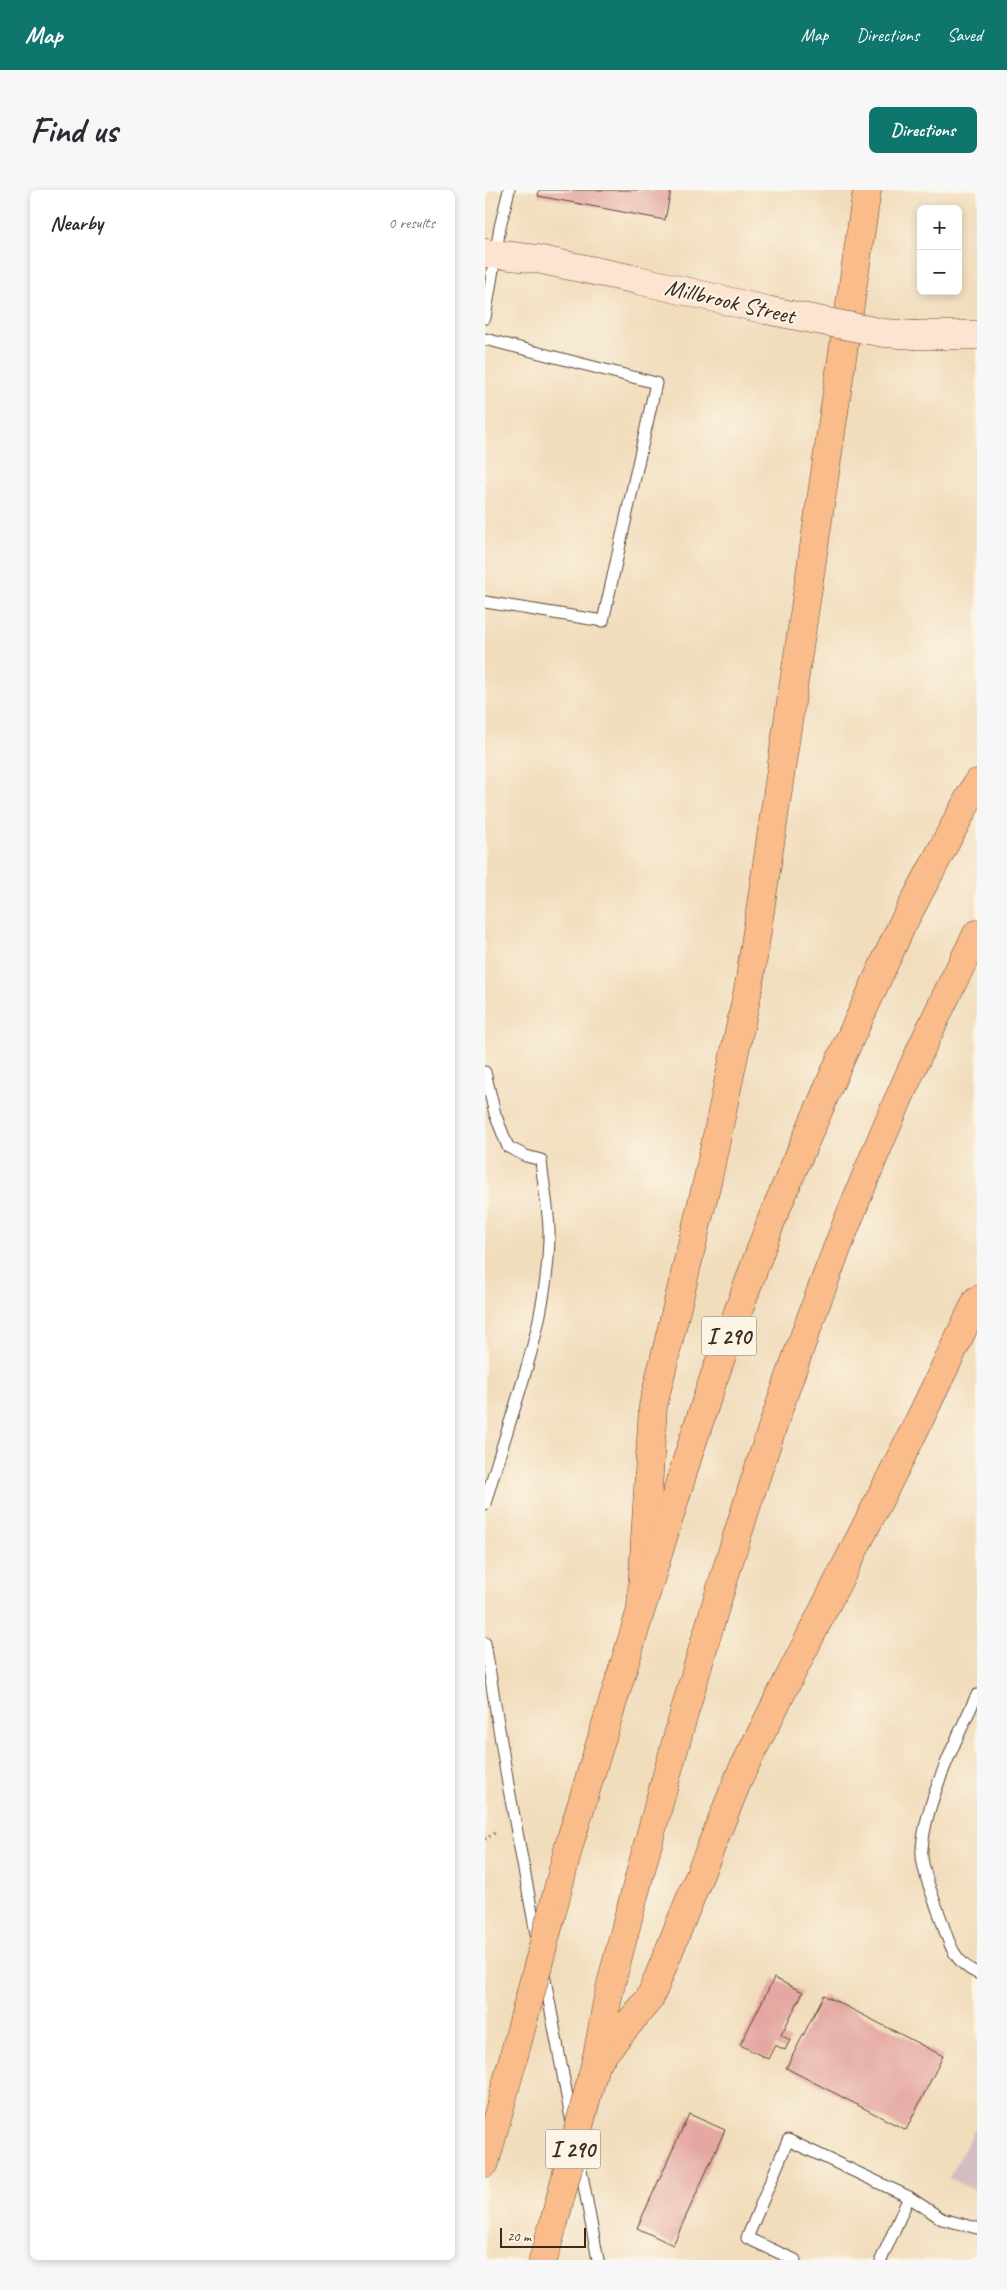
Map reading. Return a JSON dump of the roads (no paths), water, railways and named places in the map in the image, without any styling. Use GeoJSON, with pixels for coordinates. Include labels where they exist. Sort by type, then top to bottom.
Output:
{"type":"FeatureCollection","features":[{"type":"Feature","properties":{"kind":"highway"},"geometry":{"type":"LineString","coordinates":[[641,1607],[653,1406],[708,1178],[749,985],[867,190]]}},
{"type":"Feature","properties":{"kind":"highway","name":"I 290"},"geometry":{"type":"LineString","coordinates":[[485,2163],[573,1832],[641,1607],[713,1380],[773,1216],[837,1067],[901,927],[977,783]]}},
{"type":"Feature","properties":{"kind":"highway","name":"I 290"},"geometry":{"type":"LineString","coordinates":[[543,2260],[594,2069],[612,1980],[705,1644],[778,1413],[844,1233],[878,1148],[937,1015],[977,934]]}},
{"type":"Feature","properties":{"kind":"highway"},"geometry":{"type":"LineString","coordinates":[[594,2069],[650,1998],[740,1775],[915,1429],[977,1300]]}},
{"type":"Feature","properties":{"kind":"main road","name":"Millbrook Street"},"geometry":{"type":"LineString","coordinates":[[490,254],[537,259],[766,310],[875,332],[916,335],[977,335]]}},
{"type":"Feature","properties":{"kind":"lane"},"geometry":{"type":"LineString","coordinates":[[485,318],[490,254],[509,190]]}},
{"type":"Feature","properties":{"kind":"lane"},"geometry":{"type":"LineString","coordinates":[[485,338],[656,383],[603,621],[485,602]]}},
{"type":"Feature","properties":{"kind":"lane"},"geometry":{"type":"LineString","coordinates":[[485,1072],[495,1114],[508,1147],[526,1156],[541,1160],[549,1238],[543,1303],[529,1360],[485,1504]]}},
{"type":"Feature","properties":{"kind":"lane"},"geometry":{"type":"LineString","coordinates":[[485,1643],[509,1793],[598,2260]]}},
{"type":"Feature","properties":{"kind":"lane"},"geometry":{"type":"LineString","coordinates":[[977,1695],[930,1807],[921,1850],[930,1888],[951,1950],[965,1968],[977,1973]]}},
{"type":"Feature","properties":{"kind":"lane"},"geometry":{"type":"LineString","coordinates":[[795,2260],[747,2238],[788,2140],[909,2197],[942,2219],[977,2228]]}},
{"type":"Feature","properties":{"kind":"lane"},"geometry":{"type":"LineString","coordinates":[[881,2260],[909,2197]]}}]}
